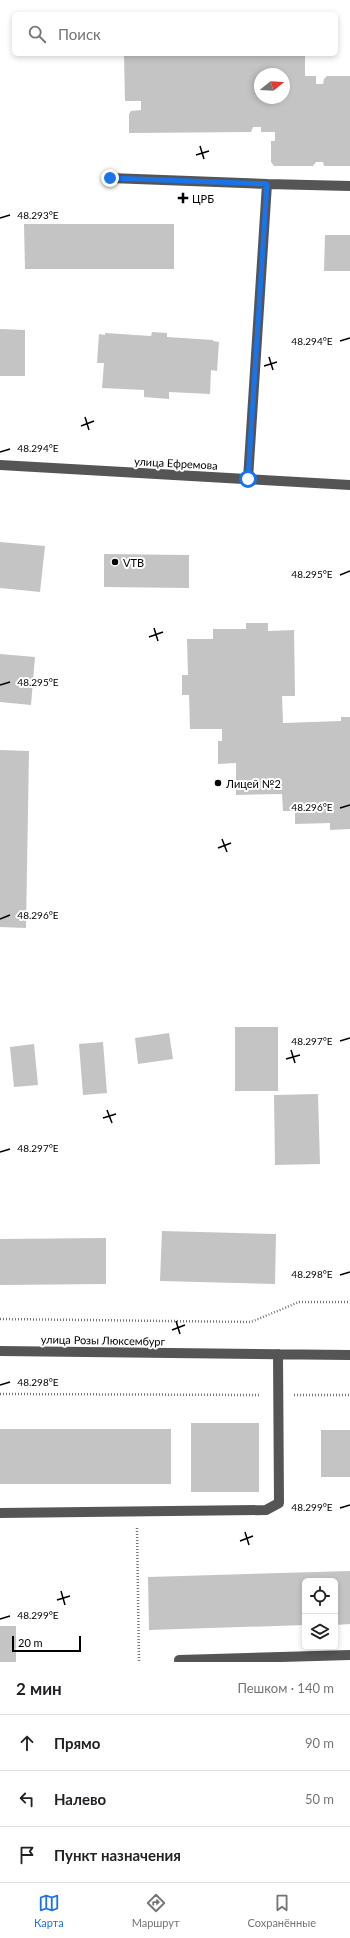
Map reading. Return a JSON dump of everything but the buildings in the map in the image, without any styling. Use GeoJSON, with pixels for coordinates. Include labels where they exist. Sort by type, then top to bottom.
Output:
{"type":"FeatureCollection","features":[{"type":"Feature","properties":{"kind":"street"},"geometry":{"type":"LineString","coordinates":[[110,178],[350,186]]}},
{"type":"Feature","properties":{"kind":"street"},"geometry":{"type":"LineString","coordinates":[[248,479],[267,184]]}},
{"type":"Feature","properties":{"kind":"street","name":"улица Ефремова"},"geometry":{"type":"LineString","coordinates":[[0,465],[350,485]]}},
{"type":"Feature","properties":{"kind":"street","name":"улица Розы Люксембург"},"geometry":{"type":"LineString","coordinates":[[0,1351],[350,1355]]}},
{"type":"Feature","properties":{"kind":"street"},"geometry":{"type":"LineString","coordinates":[[0,1513],[266,1510],[279,1503],[278,1354]]}},
{"type":"Feature","properties":{"kind":"street"},"geometry":{"type":"LineString","coordinates":[[179,1660],[339,1659],[350,1655]]}},
{"type":"Feature","properties":{"kind":"path"},"geometry":{"type":"LineString","coordinates":[[0,1319],[251,1322],[299,1302],[350,1302]]}},
{"type":"Feature","properties":{"kind":"path"},"geometry":{"type":"LineString","coordinates":[[0,1394],[350,1395]]}},
{"type":"Feature","properties":{"kind":"path"},"geometry":{"type":"LineString","coordinates":[[136,1512],[138,1662]]}},
{"type":"Feature","properties":{"kind":"place","name":"ЦРБ"},"geometry":{"type":"Point","coordinates":[183,198]}},
{"type":"Feature","properties":{"kind":"place","name":"VTB"},"geometry":{"type":"Point","coordinates":[115,562]}},
{"type":"Feature","properties":{"kind":"place","name":"Лицей №2"},"geometry":{"type":"Point","coordinates":[218,783]}},
{"type":"Feature","properties":{"kind":"route"},"geometry":{"type":"LineString","coordinates":[[110,178],[267,184],[248,479]]}}]}
